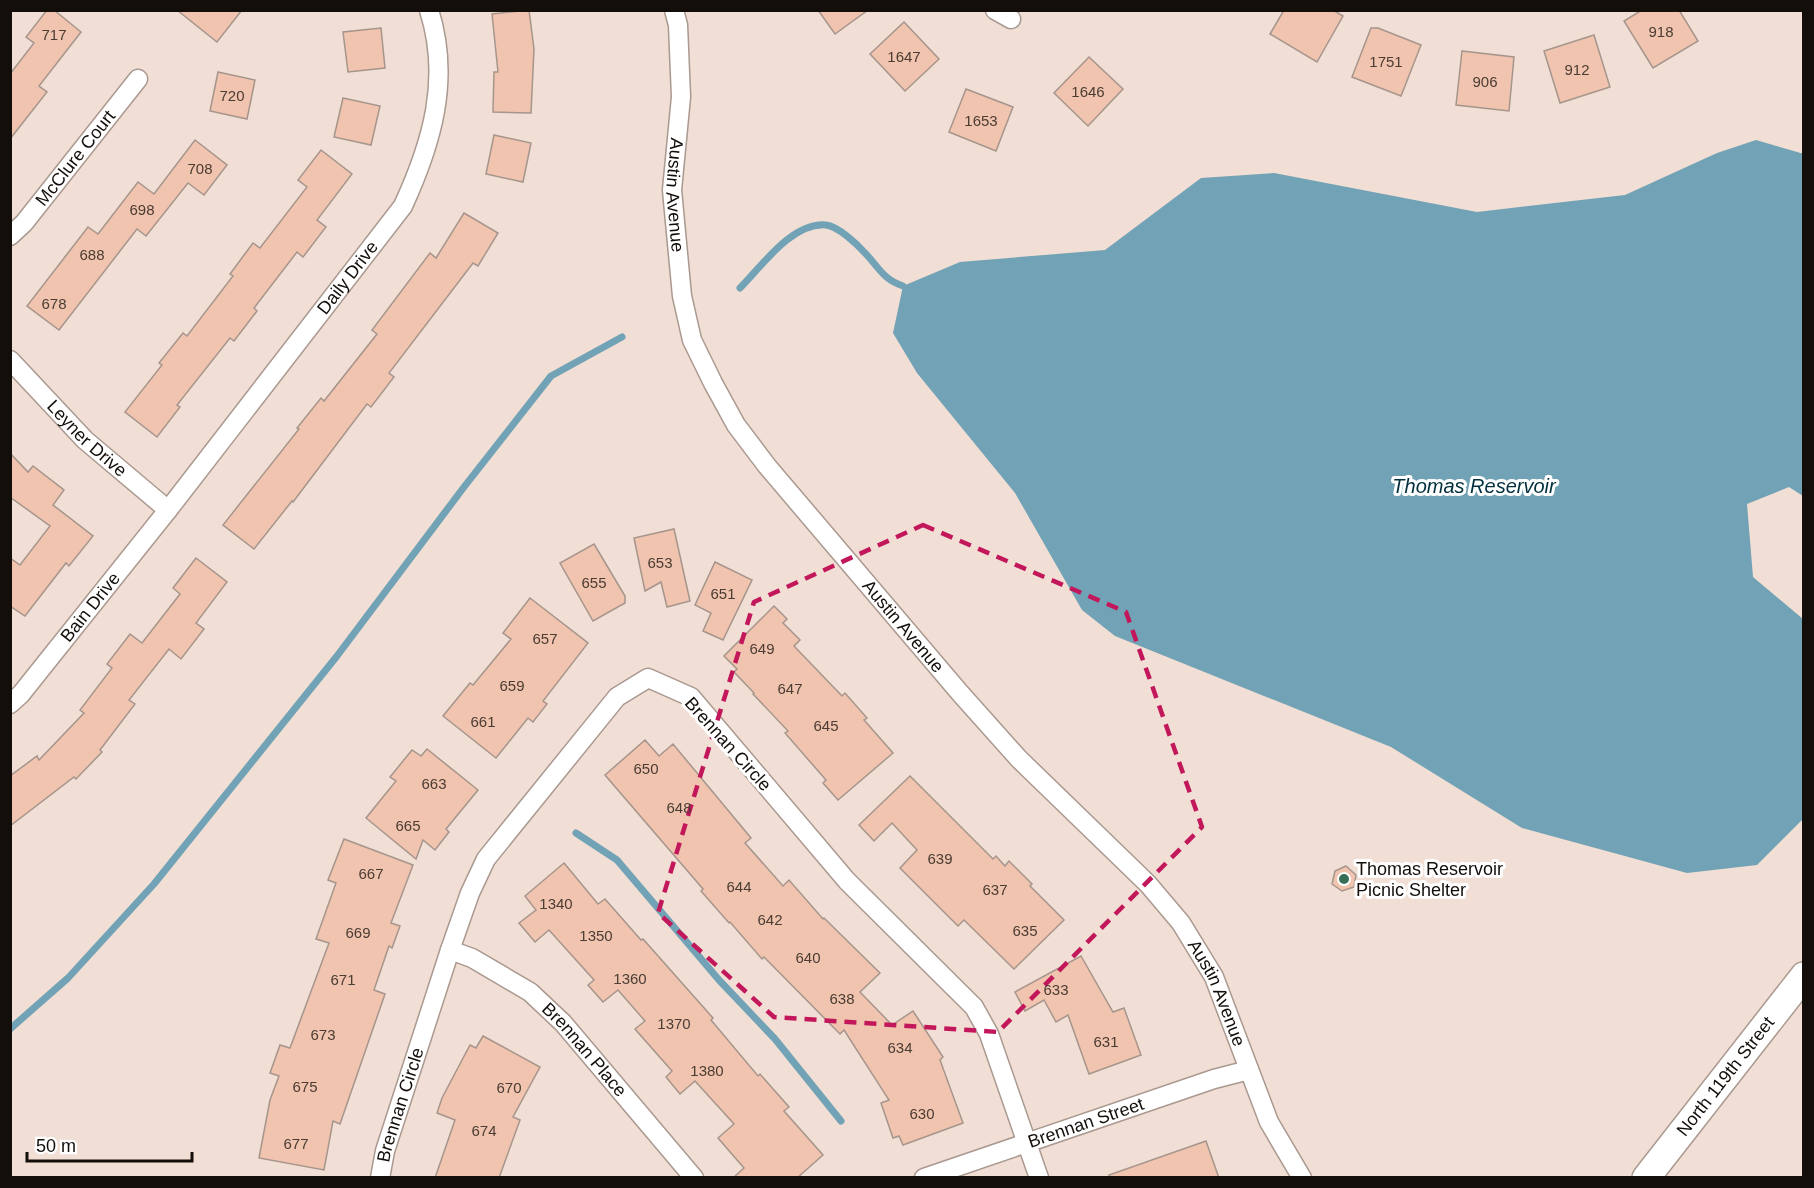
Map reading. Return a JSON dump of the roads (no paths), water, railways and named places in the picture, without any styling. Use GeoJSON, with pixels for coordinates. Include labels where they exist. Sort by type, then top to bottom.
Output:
{"type":"FeatureCollection","features":[{"type":"Feature","properties":{"kind":"street","name":"Daily Drive"},"geometry":{"type":"LineString","coordinates":[[168,510],[403,206],[420,170],[436,114],[440,70],[429,10]]}},
{"type":"Feature","properties":{"kind":"street","name":"Austin Avenue"},"geometry":{"type":"LineString","coordinates":[[674,10],[678,26],[681,97],[672,190],[682,296],[692,340],[712,383],[736,425],[767,466],[952,684],[1019,759],[1148,884],[1181,923],[1214,977],[1269,1122],[1302,1178]]}},
{"type":"Feature","properties":{"kind":"street","name":"McClure Court"},"geometry":{"type":"LineString","coordinates":[[10,236],[24,223],[138,79]]}},
{"type":"Feature","properties":{"kind":"street","name":"Leyner Drive"},"geometry":{"type":"LineString","coordinates":[[10,360],[85,440],[168,510]]}},
{"type":"Feature","properties":{"kind":"street","name":"Bain Drive"},"geometry":{"type":"LineString","coordinates":[[10,704],[21,694],[168,510]]}},
{"type":"Feature","properties":{"kind":"street","name":"Brennan Circle"},"geometry":{"type":"LineString","coordinates":[[380,1178],[385,1151],[450,950],[470,893],[486,859],[617,697],[648,678],[691,697],[847,880],[974,1007],[988,1034],[1039,1178]]}},
{"type":"Feature","properties":{"kind":"street","name":"Brennan Place"},"geometry":{"type":"LineString","coordinates":[[450,950],[472,958],[530,992],[563,1023],[694,1178]]}},
{"type":"Feature","properties":{"kind":"street","name":"North 119th Street"},"geometry":{"type":"LineString","coordinates":[[1646,1178],[1803,976]]}},
{"type":"Feature","properties":{"kind":"street","name":"Brennan Street"},"geometry":{"type":"LineString","coordinates":[[924,1178],[1214,1079],[1249,1070]]}},
{"type":"Feature","properties":{"kind":"water","name":"Thomas Reservoir"},"geometry":{"type":"Polygon","coordinates":[[[1756,140],[1804,154],[1803,496],[1789,487],[1747,504],[1753,577],[1803,619],[1803,819],[1757,865],[1687,873],[1522,828],[1391,747],[1115,636],[1082,610],[1015,493],[917,373],[893,333],[903,286],[960,262],[1105,250],[1201,178],[1274,173],[1477,212],[1625,195],[1717,153],[1756,140]]]}},
{"type":"Feature","properties":{"kind":"waterway"},"geometry":{"type":"LineString","coordinates":[[740,288],[789,238],[813,226],[826,225],[848,236],[886,277],[903,286]]}},
{"type":"Feature","properties":{"kind":"waterway"},"geometry":{"type":"LineString","coordinates":[[10,1029],[68,978],[154,884],[337,656],[551,376],[622,337]]}},
{"type":"Feature","properties":{"kind":"waterway"},"geometry":{"type":"LineString","coordinates":[[576,833],[617,860],[719,980],[775,1039],[841,1121]]}},
{"type":"Feature","properties":{"kind":"place","name":"Thomas Reservoir Picnic Shelter"},"geometry":{"type":"Point","coordinates":[1344,879]}}]}
